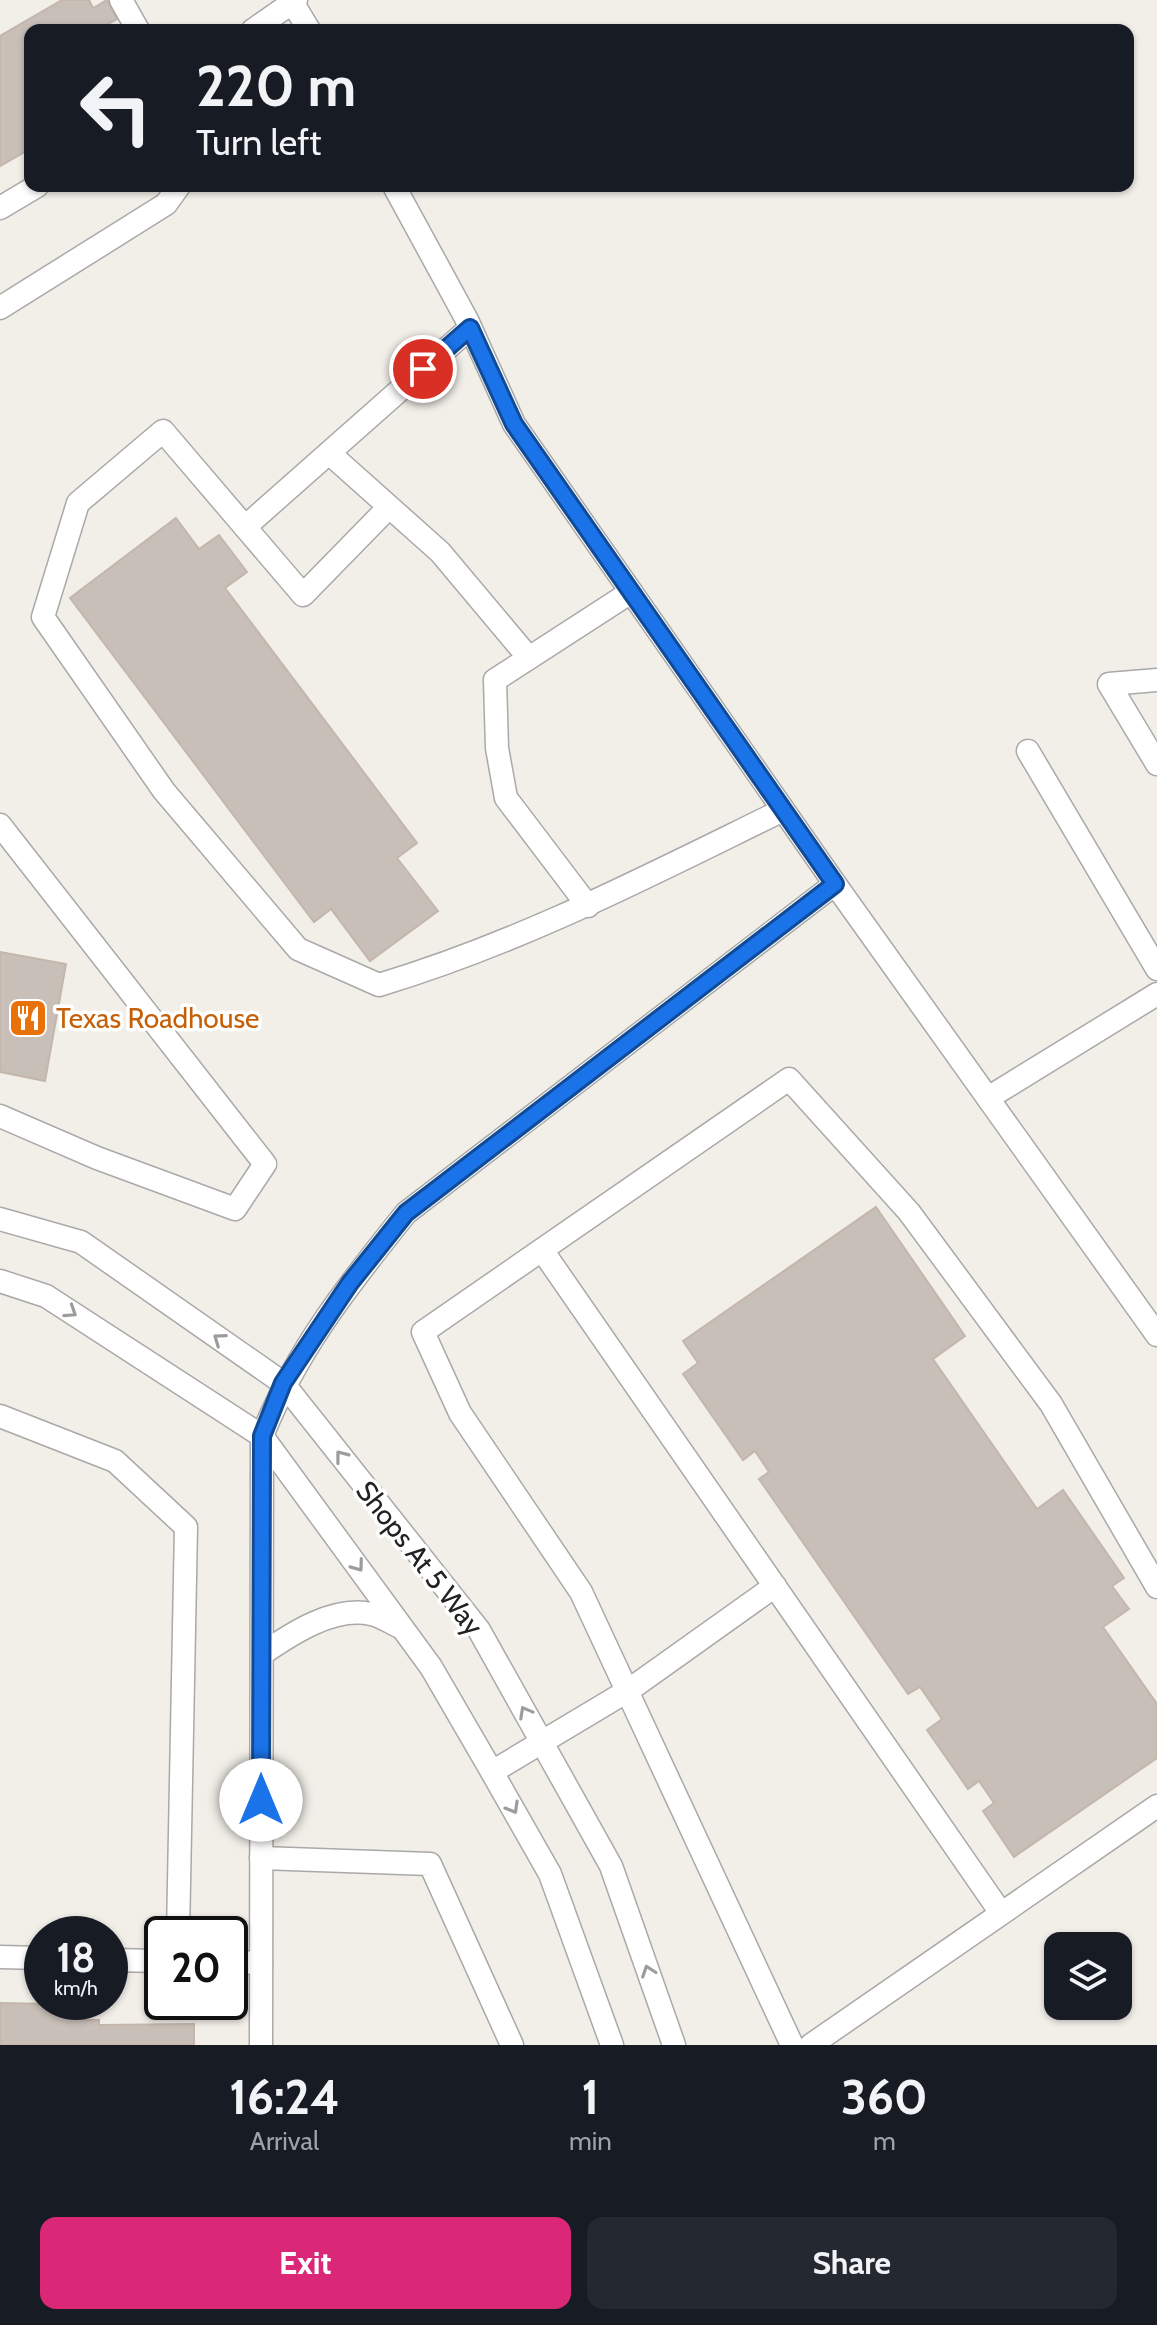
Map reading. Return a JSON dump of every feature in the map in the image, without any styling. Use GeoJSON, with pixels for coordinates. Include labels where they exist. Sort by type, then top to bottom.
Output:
{"type":"FeatureCollection","features":[{"type":"Feature","properties":{"kind":"lane"},"geometry":{"type":"LineString","coordinates":[[121,0],[135,24]]}},
{"type":"Feature","properties":{"kind":"lane"},"geometry":{"type":"LineString","coordinates":[[261,24],[293,1],[306,24]]}},
{"type":"Feature","properties":{"kind":"lane"},"geometry":{"type":"LineString","coordinates":[[0,208],[27,192]]}},
{"type":"Feature","properties":{"kind":"lane"},"geometry":{"type":"LineString","coordinates":[[0,308],[166,204],[175,192]]}},
{"type":"Feature","properties":{"kind":"lane"},"geometry":{"type":"LineString","coordinates":[[397,192],[470,328],[514,424],[835,884],[1157,1335]]}},
{"type":"Feature","properties":{"kind":"lane"},"geometry":{"type":"LineString","coordinates":[[245,527],[470,328]]}},
{"type":"Feature","properties":{"kind":"lane"},"geometry":{"type":"LineString","coordinates":[[387,509],[303,595],[163,431],[78,503],[43,617],[164,791],[298,949],[379,985],[461,960],[588,906],[783,810]]}},
{"type":"Feature","properties":{"kind":"lane"},"geometry":{"type":"LineString","coordinates":[[329,453],[387,509],[440,552],[529,658]]}},
{"type":"Feature","properties":{"kind":"lane"},"geometry":{"type":"LineString","coordinates":[[588,906],[506,798],[497,748],[495,680],[631,592]]}},
{"type":"Feature","properties":{"kind":"lane"},"geometry":{"type":"LineString","coordinates":[[1157,680],[1109,684],[1157,764]]}},
{"type":"Feature","properties":{"kind":"lane"},"geometry":{"type":"LineString","coordinates":[[1028,751],[1157,969]]}},
{"type":"Feature","properties":{"kind":"lane"},"geometry":{"type":"LineString","coordinates":[[0,825],[265,1164],[235,1209],[97,1158],[0,1116]]}},
{"type":"Feature","properties":{"kind":"lane"},"geometry":{"type":"LineString","coordinates":[[261,2045],[262,1436],[283,1383],[350,1283],[406,1213],[835,884]]}},
{"type":"Feature","properties":{"kind":"lane"},"geometry":{"type":"LineString","coordinates":[[988,1098],[1157,994]]}},
{"type":"Feature","properties":{"kind":"lane"},"geometry":{"type":"LineString","coordinates":[[792,2045],[581,1592],[460,1413],[423,1332],[789,1079],[909,1212],[1051,1404],[1157,1587]]}},
{"type":"Feature","properties":{"kind":"lane","name":"Shops At 5 Way"},"geometry":{"type":"LineString","coordinates":[[0,1219],[81,1242],[283,1383],[479,1630],[611,1866],[674,2045]]}},
{"type":"Feature","properties":{"kind":"lane"},"geometry":{"type":"LineString","coordinates":[[542,1250],[1001,1913]]}},
{"type":"Feature","properties":{"kind":"lane","name":"Shops At 5 Way"},"geometry":{"type":"LineString","coordinates":[[0,1281],[46,1296],[262,1436],[431,1667],[492,1772],[550,1874],[612,2045]]}},
{"type":"Feature","properties":{"kind":"lane"},"geometry":{"type":"LineString","coordinates":[[0,1416],[115,1461],[186,1527],[178,1916]]}},
{"type":"Feature","properties":{"kind":"lane"},"geometry":{"type":"LineString","coordinates":[[492,1772],[629,1690],[775,1586]]}},
{"type":"Feature","properties":{"kind":"lane"},"geometry":{"type":"LineString","coordinates":[[262,1654],[297,1630],[345,1615],[371,1614],[404,1629]]}},
{"type":"Feature","properties":{"kind":"lane"},"geometry":{"type":"LineString","coordinates":[[811,2045],[1157,1806]]}},
{"type":"Feature","properties":{"kind":"lane"},"geometry":{"type":"LineString","coordinates":[[261,1858],[430,1864],[512,2045]]}},
{"type":"Feature","properties":{"kind":"lane"},"geometry":{"type":"LineString","coordinates":[[0,1957],[24,1958]]}},
{"type":"Feature","properties":{"kind":"lane"},"geometry":{"type":"LineString","coordinates":[[248,1963],[261,1963]]}},
{"type":"Feature","properties":{"kind":"building"},"geometry":{"type":"Polygon","coordinates":[[[62,0],[89,0],[93,8],[107,0],[117,19],[108,24],[24,24],[24,152],[0,166],[0,36],[62,0]]]}},
{"type":"Feature","properties":{"kind":"building"},"geometry":{"type":"Polygon","coordinates":[[[176,518],[199,549],[219,535],[247,572],[225,588],[417,843],[397,858],[438,911],[370,961],[331,909],[314,922],[70,598],[176,518]]]}},
{"type":"Feature","properties":{"kind":"building","name":"Texas Roadhouse"},"geometry":{"type":"Polygon","coordinates":[[[0,952],[66,964],[45,1081],[0,1072],[0,952]]]}},
{"type":"Feature","properties":{"kind":"building"},"geometry":{"type":"Polygon","coordinates":[[[876,1207],[965,1336],[933,1359],[1037,1509],[1063,1490],[1124,1578],[1112,1586],[1129,1609],[1103,1627],[1157,1704],[1157,1758],[1014,1857],[983,1811],[994,1803],[979,1781],[968,1789],[927,1730],[942,1719],[920,1687],[908,1694],[759,1479],[769,1472],[755,1451],[743,1460],[683,1374],[698,1363],[683,1341],[876,1207]]]}},
{"type":"Feature","properties":{"kind":"building"},"geometry":{"type":"Polygon","coordinates":[[[0,2003],[24,2003],[24,2020],[99,2020],[99,2025],[194,2024],[194,2045],[0,2045],[0,2003]]]}},
{"type":"Feature","properties":{"kind":"place","name":"Texas Roadhouse"},"geometry":{"type":"Point","coordinates":[28,1018]}},
{"type":"Feature","properties":{"kind":"route"},"geometry":{"type":"LineString","coordinates":[[261,1800],[262,1436],[283,1383],[350,1283],[406,1213],[835,884],[514,424],[470,328],[423,369]]}}]}
